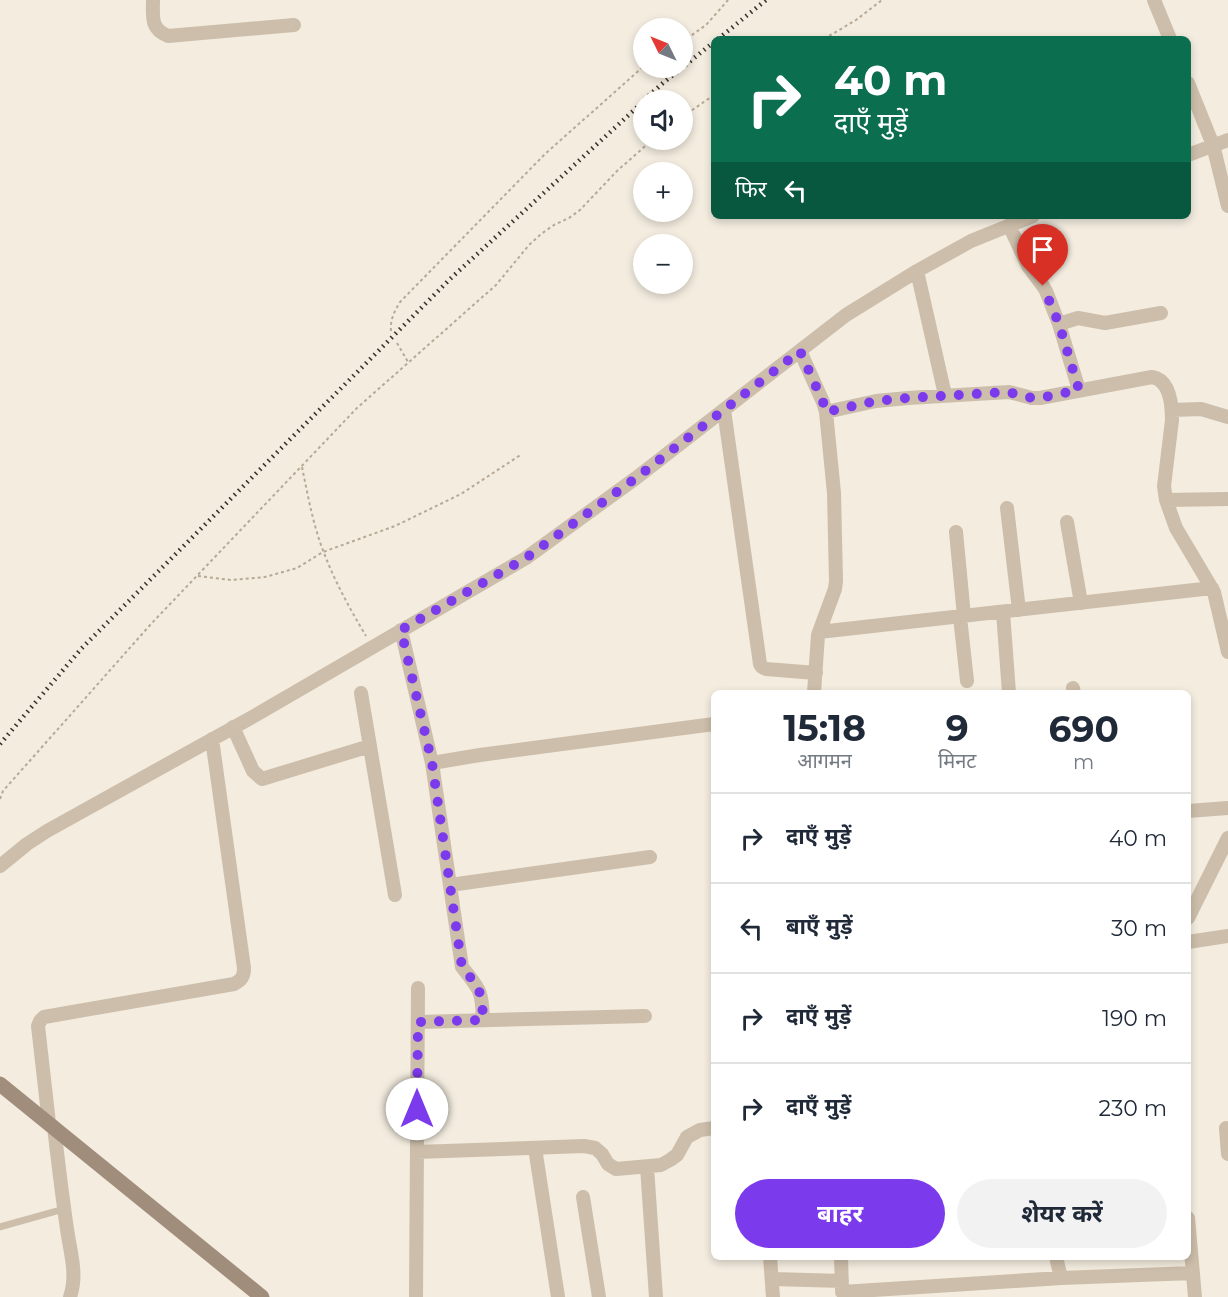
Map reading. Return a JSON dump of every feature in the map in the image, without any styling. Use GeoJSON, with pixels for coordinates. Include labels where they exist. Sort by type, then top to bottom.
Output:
{"type":"FeatureCollection","features":[{"type":"Feature","properties":{"kind":"main road"},"geometry":{"type":"LineString","coordinates":[[0,1084],[262,1297]]}},
{"type":"Feature","properties":{"kind":"street"},"geometry":{"type":"LineString","coordinates":[[153,0],[156,29],[168,36],[294,25]]}},
{"type":"Feature","properties":{"kind":"street"},"geometry":{"type":"LineString","coordinates":[[1154,0],[1169,36]]}},
{"type":"Feature","properties":{"kind":"street"},"geometry":{"type":"LineString","coordinates":[[1191,90],[1213,145],[1228,206]]}},
{"type":"Feature","properties":{"kind":"street"},"geometry":{"type":"LineString","coordinates":[[1191,154],[1228,140]]}},
{"type":"Feature","properties":{"kind":"street"},"geometry":{"type":"LineString","coordinates":[[0,866],[47,831],[526,558],[636,478],[846,315],[971,241],[1025,219]]}},
{"type":"Feature","properties":{"kind":"street"},"geometry":{"type":"LineString","coordinates":[[1009,225],[1028,266],[1043,286],[1059,324],[1079,390]]}},
{"type":"Feature","properties":{"kind":"street"},"geometry":{"type":"LineString","coordinates":[[917,271],[945,396]]}},
{"type":"Feature","properties":{"kind":"street"},"geometry":{"type":"LineString","coordinates":[[1059,324],[1078,318],[1105,323],[1161,313]]}},
{"type":"Feature","properties":{"kind":"street"},"geometry":{"type":"LineString","coordinates":[[800,351],[826,412],[834,493],[835,590],[819,632],[814,690]]}},
{"type":"Feature","properties":{"kind":"street"},"geometry":{"type":"LineString","coordinates":[[826,412],[893,399],[1008,392],[1040,398],[1156,377],[1167,388],[1172,410],[1164,486],[1166,500],[1176,528],[1212,588],[1228,652]]}},
{"type":"Feature","properties":{"kind":"street"},"geometry":{"type":"LineString","coordinates":[[1172,410],[1201,409],[1228,417]]}},
{"type":"Feature","properties":{"kind":"street"},"geometry":{"type":"LineString","coordinates":[[724,410],[760,664],[766,669],[816,673]]}},
{"type":"Feature","properties":{"kind":"street"},"geometry":{"type":"LineString","coordinates":[[1166,500],[1228,499]]}},
{"type":"Feature","properties":{"kind":"street"},"geometry":{"type":"LineString","coordinates":[[1007,508],[1019,610]]}},
{"type":"Feature","properties":{"kind":"street"},"geometry":{"type":"LineString","coordinates":[[1067,522],[1081,603]]}},
{"type":"Feature","properties":{"kind":"street"},"geometry":{"type":"LineString","coordinates":[[956,532],[967,681]]}},
{"type":"Feature","properties":{"kind":"street"},"geometry":{"type":"LineString","coordinates":[[819,632],[1212,588]]}},
{"type":"Feature","properties":{"kind":"street"},"geometry":{"type":"LineString","coordinates":[[1003,612],[1009,690]]}},
{"type":"Feature","properties":{"kind":"street"},"geometry":{"type":"LineString","coordinates":[[401,630],[432,763],[462,967],[480,992],[483,1020]]}},
{"type":"Feature","properties":{"kind":"street"},"geometry":{"type":"LineString","coordinates":[[361,693],[395,895]]}},
{"type":"Feature","properties":{"kind":"street"},"geometry":{"type":"LineString","coordinates":[[432,763],[711,724]]}},
{"type":"Feature","properties":{"kind":"street"},"geometry":{"type":"LineString","coordinates":[[233,727],[253,771],[262,779],[370,746]]}},
{"type":"Feature","properties":{"kind":"street"},"geometry":{"type":"LineString","coordinates":[[70,1297],[74,1273],[38,1026],[44,1017],[234,984],[244,975],[212,739]]}},
{"type":"Feature","properties":{"kind":"street"},"geometry":{"type":"LineString","coordinates":[[1191,811],[1228,808]]}},
{"type":"Feature","properties":{"kind":"street"},"geometry":{"type":"LineString","coordinates":[[1191,911],[1228,838]]}},
{"type":"Feature","properties":{"kind":"street"},"geometry":{"type":"LineString","coordinates":[[450,885],[650,857]]}},
{"type":"Feature","properties":{"kind":"street"},"geometry":{"type":"LineString","coordinates":[[1191,942],[1228,936]]}},
{"type":"Feature","properties":{"kind":"street"},"geometry":{"type":"LineString","coordinates":[[416,1297],[418,988]]}},
{"type":"Feature","properties":{"kind":"street"},"geometry":{"type":"LineString","coordinates":[[418,1022],[645,1016]]}},
{"type":"Feature","properties":{"kind":"street"},"geometry":{"type":"LineString","coordinates":[[417,1152],[584,1146],[596,1148],[608,1164],[616,1169],[647,1167],[661,1165],[670,1160],[677,1155],[687,1137],[700,1130],[711,1128]]}},
{"type":"Feature","properties":{"kind":"street"},"geometry":{"type":"LineString","coordinates":[[1226,1128],[1228,1154]]}},
{"type":"Feature","properties":{"kind":"street"},"geometry":{"type":"LineString","coordinates":[[535,1148],[558,1297]]}},
{"type":"Feature","properties":{"kind":"street"},"geometry":{"type":"LineString","coordinates":[[647,1167],[656,1297]]}},
{"type":"Feature","properties":{"kind":"street"},"geometry":{"type":"LineString","coordinates":[[583,1197],[599,1297]]}},
{"type":"Feature","properties":{"kind":"street"},"geometry":{"type":"LineString","coordinates":[[1191,1259],[1195,1297]]}},
{"type":"Feature","properties":{"kind":"street"},"geometry":{"type":"LineString","coordinates":[[770,1260],[773,1297]]}},
{"type":"Feature","properties":{"kind":"street"},"geometry":{"type":"LineString","coordinates":[[841,1260],[842,1290]]}},
{"type":"Feature","properties":{"kind":"street"},"geometry":{"type":"LineString","coordinates":[[1057,1260],[1061,1278]]}},
{"type":"Feature","properties":{"kind":"street"},"geometry":{"type":"LineString","coordinates":[[772,1279],[842,1290],[1192,1273]]}},
{"type":"Feature","properties":{"kind":"lane"},"geometry":{"type":"LineString","coordinates":[[0,1227],[64,1209]]}},
{"type":"Feature","properties":{"kind":"path"},"geometry":{"type":"LineString","coordinates":[[693,34],[706,25],[728,0]]}},
{"type":"Feature","properties":{"kind":"path"},"geometry":{"type":"LineString","coordinates":[[829,36],[882,0]]}},
{"type":"Feature","properties":{"kind":"path"},"geometry":{"type":"LineString","coordinates":[[391,331],[390,324],[393,314],[400,302],[545,154],[633,76]]}},
{"type":"Feature","properties":{"kind":"path"},"geometry":{"type":"LineString","coordinates":[[693,109],[711,97]]}},
{"type":"Feature","properties":{"kind":"path"},"geometry":{"type":"LineString","coordinates":[[0,799],[3,791],[151,624],[357,408],[496,285],[541,234],[580,210],[641,150]]}},
{"type":"Feature","properties":{"kind":"path"},"geometry":{"type":"LineString","coordinates":[[397,343],[408,362]]}},
{"type":"Feature","properties":{"kind":"path"},"geometry":{"type":"LineString","coordinates":[[198,576],[231,580],[265,578],[297,568],[323,552],[405,522],[461,494],[522,454]]}},
{"type":"Feature","properties":{"kind":"path"},"geometry":{"type":"LineString","coordinates":[[302,467],[310,510],[323,552],[345,601],[372,646]]}},
{"type":"Feature","properties":{"kind":"railway"},"geometry":{"type":"LineString","coordinates":[[722,36],[766,0]]}},
{"type":"Feature","properties":{"kind":"railway"},"geometry":{"type":"LineString","coordinates":[[655,90],[711,44]]}},
{"type":"Feature","properties":{"kind":"railway"},"geometry":{"type":"LineString","coordinates":[[0,744],[81,649],[450,279],[633,111]]}},
{"type":"Feature","properties":{"kind":"route"},"geometry":{"type":"LineString","coordinates":[[417,1109],[418,1022],[483,1020],[483,1005],[480,992],[462,967],[432,763],[401,630],[526,558],[636,478],[800,351],[826,412],[876,401],[908,398],[1008,392],[1040,398],[1079,390],[1059,324],[1043,286]]}}]}
